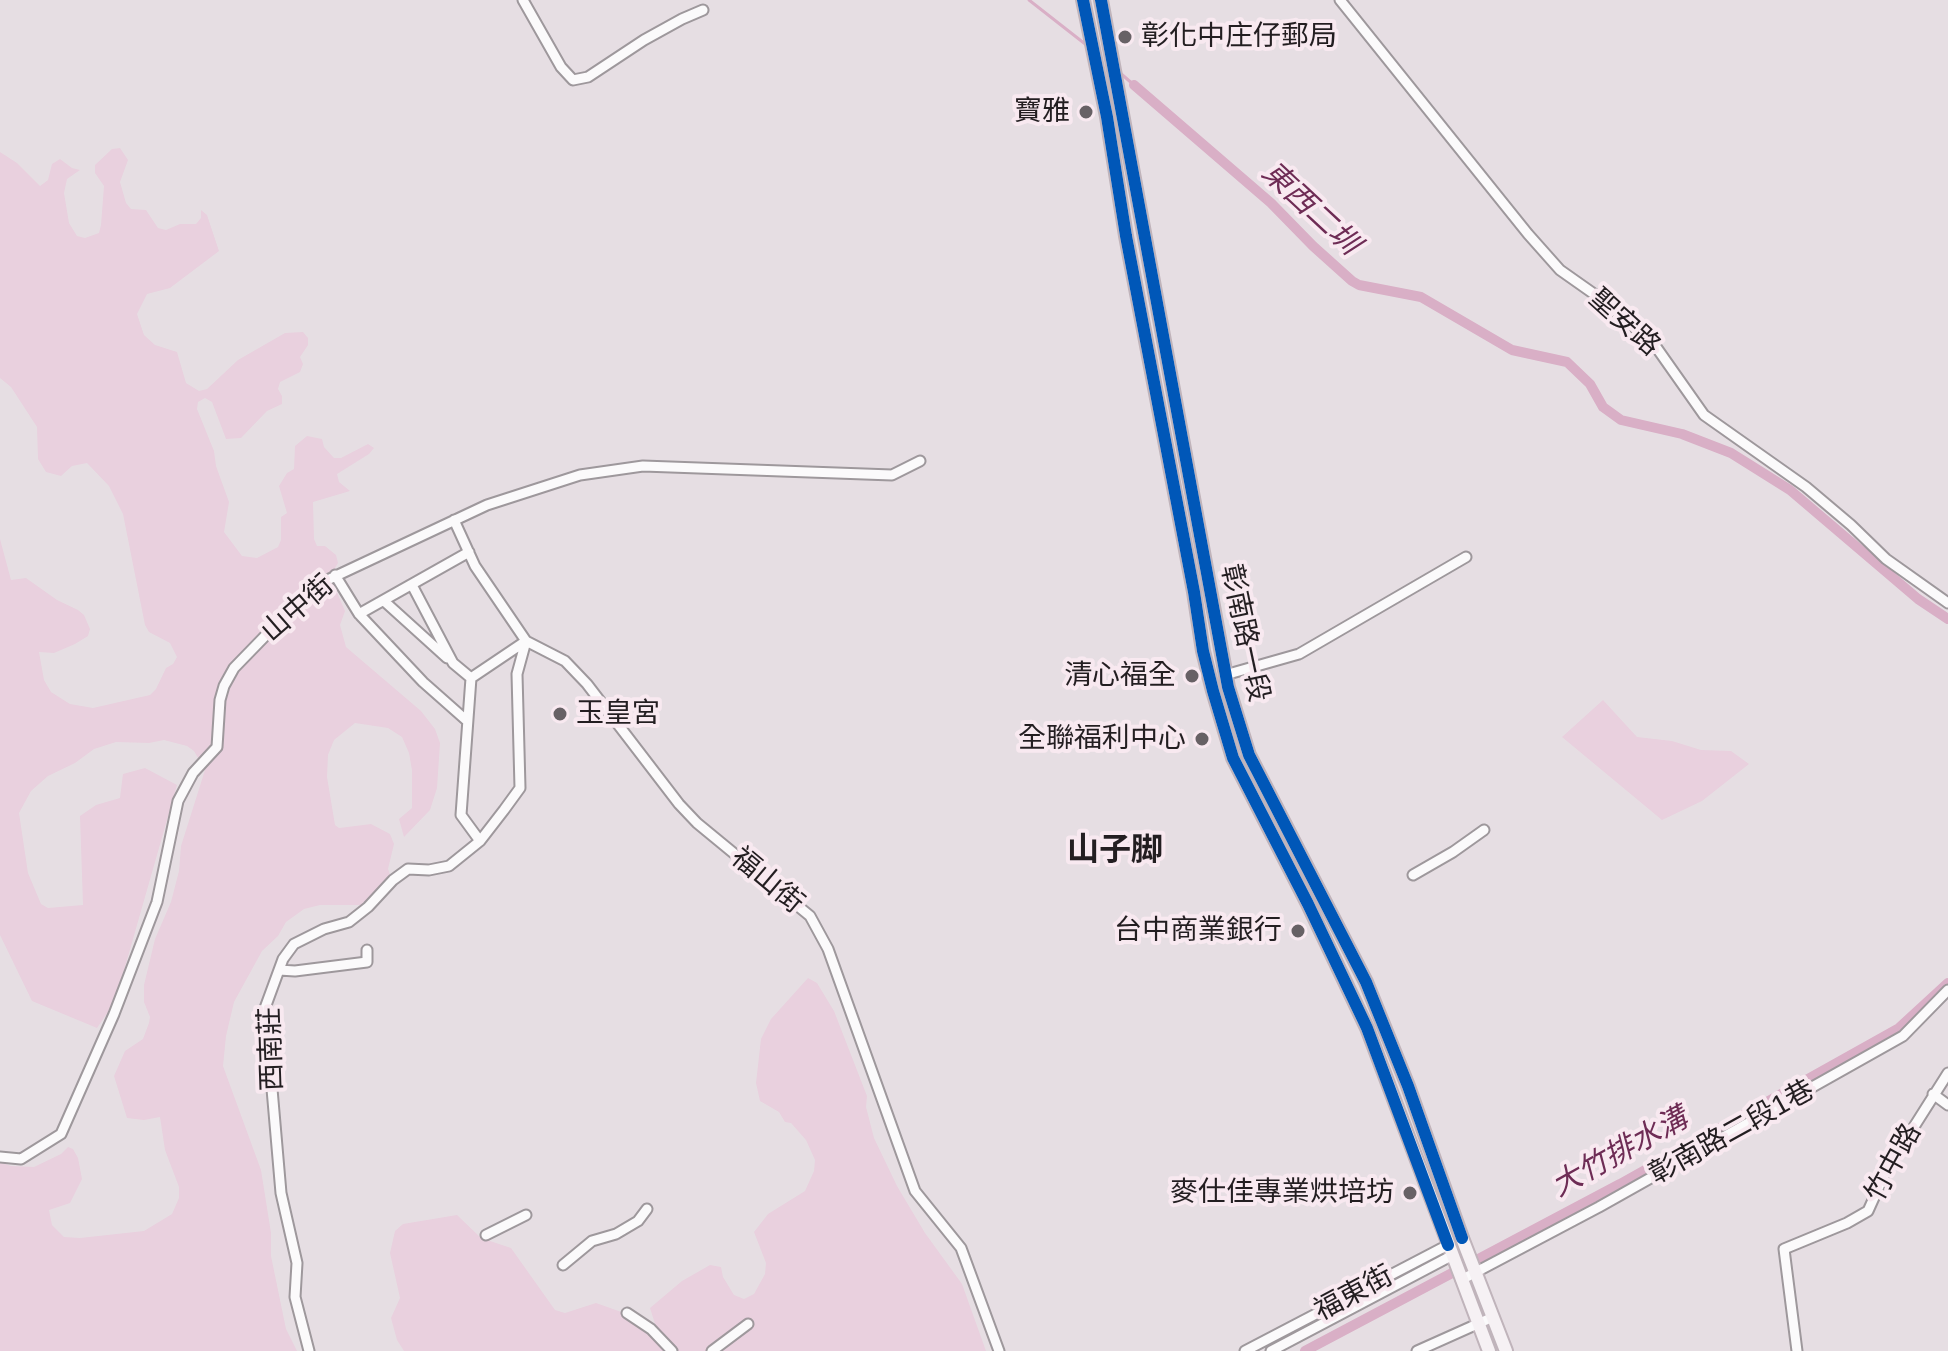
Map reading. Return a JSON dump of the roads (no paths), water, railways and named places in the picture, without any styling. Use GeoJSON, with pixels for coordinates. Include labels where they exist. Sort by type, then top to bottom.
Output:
{"type":"FeatureCollection","features":[{"type":"Feature","properties":{"kind":"main road","name":"彰南路一段"},"geometry":{"type":"LineString","coordinates":[[1083,0],[1203,651],[1233,758],[1367,1028],[1489,1351]]}},
{"type":"Feature","properties":{"kind":"main road","name":"彰南路一段"},"geometry":{"type":"LineString","coordinates":[[1101,0],[1225,675],[1249,755],[1366,982],[1506,1351]]}},
{"type":"Feature","properties":{"kind":"main road","name":"福東街"},"geometry":{"type":"LineString","coordinates":[[1450,1251],[1462,1238]]}},
{"type":"Feature","properties":{"kind":"main road"},"geometry":{"type":"LineString","coordinates":[[1450,1251],[1468,1252]]}},
{"type":"Feature","properties":{"kind":"street"},"geometry":{"type":"LineString","coordinates":[[523,0],[561,67],[573,80],[588,77],[644,40],[703,10]]}},
{"type":"Feature","properties":{"kind":"street","name":"聖安路"},"geometry":{"type":"LineString","coordinates":[[1340,0],[1528,234],[1560,270],[1604,301],[1654,344],[1704,415],[1806,487],[1886,559],[1948,603]]}},
{"type":"Feature","properties":{"kind":"street","name":"山中街"},"geometry":{"type":"LineString","coordinates":[[0,1157],[21,1159],[61,1134],[114,1014],[157,902],[178,801],[193,773],[217,747],[224,686],[234,668],[301,599],[335,575],[487,505],[580,475],[643,466],[892,475],[920,461]]}},
{"type":"Feature","properties":{"kind":"street","name":"福山街"},"geometry":{"type":"LineString","coordinates":[[454,520],[475,566],[526,641],[565,661],[587,684],[697,823],[810,916],[828,949],[915,1191],[961,1248],[999,1351]]}},
{"type":"Feature","properties":{"kind":"street"},"geometry":{"type":"LineString","coordinates":[[359,614],[469,552]]}},
{"type":"Feature","properties":{"kind":"street"},"geometry":{"type":"LineString","coordinates":[[1225,675],[1299,654],[1466,557]]}},
{"type":"Feature","properties":{"kind":"street"},"geometry":{"type":"LineString","coordinates":[[335,575],[359,614],[423,682],[466,720]]}},
{"type":"Feature","properties":{"kind":"street"},"geometry":{"type":"LineString","coordinates":[[412,585],[453,663]]}},
{"type":"Feature","properties":{"kind":"street"},"geometry":{"type":"LineString","coordinates":[[384,601],[471,678]]}},
{"type":"Feature","properties":{"kind":"street"},"geometry":{"type":"LineString","coordinates":[[480,841],[461,815],[471,678],[526,641]]}},
{"type":"Feature","properties":{"kind":"street","name":"西南莊"},"geometry":{"type":"LineString","coordinates":[[309,1351],[295,1297],[297,1263],[281,1193],[265,1008],[283,959],[294,944],[349,922],[408,869],[429,870],[449,866],[480,841],[520,788],[517,674],[526,641]]}},
{"type":"Feature","properties":{"kind":"street"},"geometry":{"type":"LineString","coordinates":[[1413,875],[1484,830]]}},
{"type":"Feature","properties":{"kind":"street"},"geometry":{"type":"LineString","coordinates":[[279,970],[295,971],[367,962],[367,950]]}},
{"type":"Feature","properties":{"kind":"street","name":"彰南路二段1巷"},"geometry":{"type":"LineString","coordinates":[[1461,1280],[1903,1036],[1948,990]]}},
{"type":"Feature","properties":{"kind":"street","name":"竹中路"},"geometry":{"type":"LineString","coordinates":[[1797,1351],[1784,1249],[1868,1211],[1886,1171],[1948,1073]]}},
{"type":"Feature","properties":{"kind":"street"},"geometry":{"type":"LineString","coordinates":[[1933,1094],[1948,1105]]}},
{"type":"Feature","properties":{"kind":"street"},"geometry":{"type":"LineString","coordinates":[[563,1265],[592,1241],[616,1234],[638,1221],[647,1209]]}},
{"type":"Feature","properties":{"kind":"street"},"geometry":{"type":"LineString","coordinates":[[486,1235],[526,1215]]}},
{"type":"Feature","properties":{"kind":"street","name":"福東街"},"geometry":{"type":"LineString","coordinates":[[1245,1351],[1400,1270],[1450,1251]]}},
{"type":"Feature","properties":{"kind":"street","name":"福東街"},"geometry":{"type":"LineString","coordinates":[[1271,1351],[1405,1280],[1450,1251]]}},
{"type":"Feature","properties":{"kind":"street"},"geometry":{"type":"LineString","coordinates":[[1400,1270],[1405,1280]]}},
{"type":"Feature","properties":{"kind":"street"},"geometry":{"type":"LineString","coordinates":[[1368,1287],[1373,1297]]}},
{"type":"Feature","properties":{"kind":"street"},"geometry":{"type":"LineString","coordinates":[[627,1313],[651,1329],[672,1351]]}},
{"type":"Feature","properties":{"kind":"street"},"geometry":{"type":"LineString","coordinates":[[1312,1316],[1317,1327]]}},
{"type":"Feature","properties":{"kind":"street"},"geometry":{"type":"LineString","coordinates":[[1417,1351],[1493,1317]]}},
{"type":"Feature","properties":{"kind":"street"},"geometry":{"type":"LineString","coordinates":[[712,1351],[748,1324]]}},
{"type":"Feature","properties":{"kind":"waterway","name":"東西二圳"},"geometry":{"type":"LineString","coordinates":[[1029,0],[1089,47]]}},
{"type":"Feature","properties":{"kind":"waterway","name":"東西二圳"},"geometry":{"type":"LineString","coordinates":[[1119,72],[1134,85]]}},
{"type":"Feature","properties":{"kind":"waterway","name":"東西二圳"},"geometry":{"type":"LineString","coordinates":[[1134,85],[1271,203],[1352,281],[1421,297],[1512,350],[1567,362],[1590,384],[1603,407],[1621,420],[1682,434],[1731,453],[1790,490],[1918,599],[1948,619]]}},
{"type":"Feature","properties":{"kind":"waterway","name":"大竹排水溝"},"geometry":{"type":"LineString","coordinates":[[1305,1351],[1620,1184],[1899,1028],[1948,983]]}},
{"type":"Feature","properties":{"kind":"place","name":"彰化中庄仔郵局"},"geometry":{"type":"Point","coordinates":[1125,37]}},
{"type":"Feature","properties":{"kind":"place","name":"寶雅"},"geometry":{"type":"Point","coordinates":[1086,112]}},
{"type":"Feature","properties":{"kind":"place","name":"清心福全"},"geometry":{"type":"Point","coordinates":[1192,676]}},
{"type":"Feature","properties":{"kind":"place","name":"玉皇宮"},"geometry":{"type":"Point","coordinates":[560,714]}},
{"type":"Feature","properties":{"kind":"place","name":"全聯福利中心"},"geometry":{"type":"Point","coordinates":[1202,739]}},
{"type":"Feature","properties":{"kind":"place","name":"台中商業銀行"},"geometry":{"type":"Point","coordinates":[1298,931]}},
{"type":"Feature","properties":{"kind":"place","name":"麥仕佳專業烘培坊"},"geometry":{"type":"Point","coordinates":[1410,1193]}},
{"type":"Feature","properties":{"kind":"district","name":"山子脚"},"geometry":{"type":"Point","coordinates":[1115,851]}}]}
